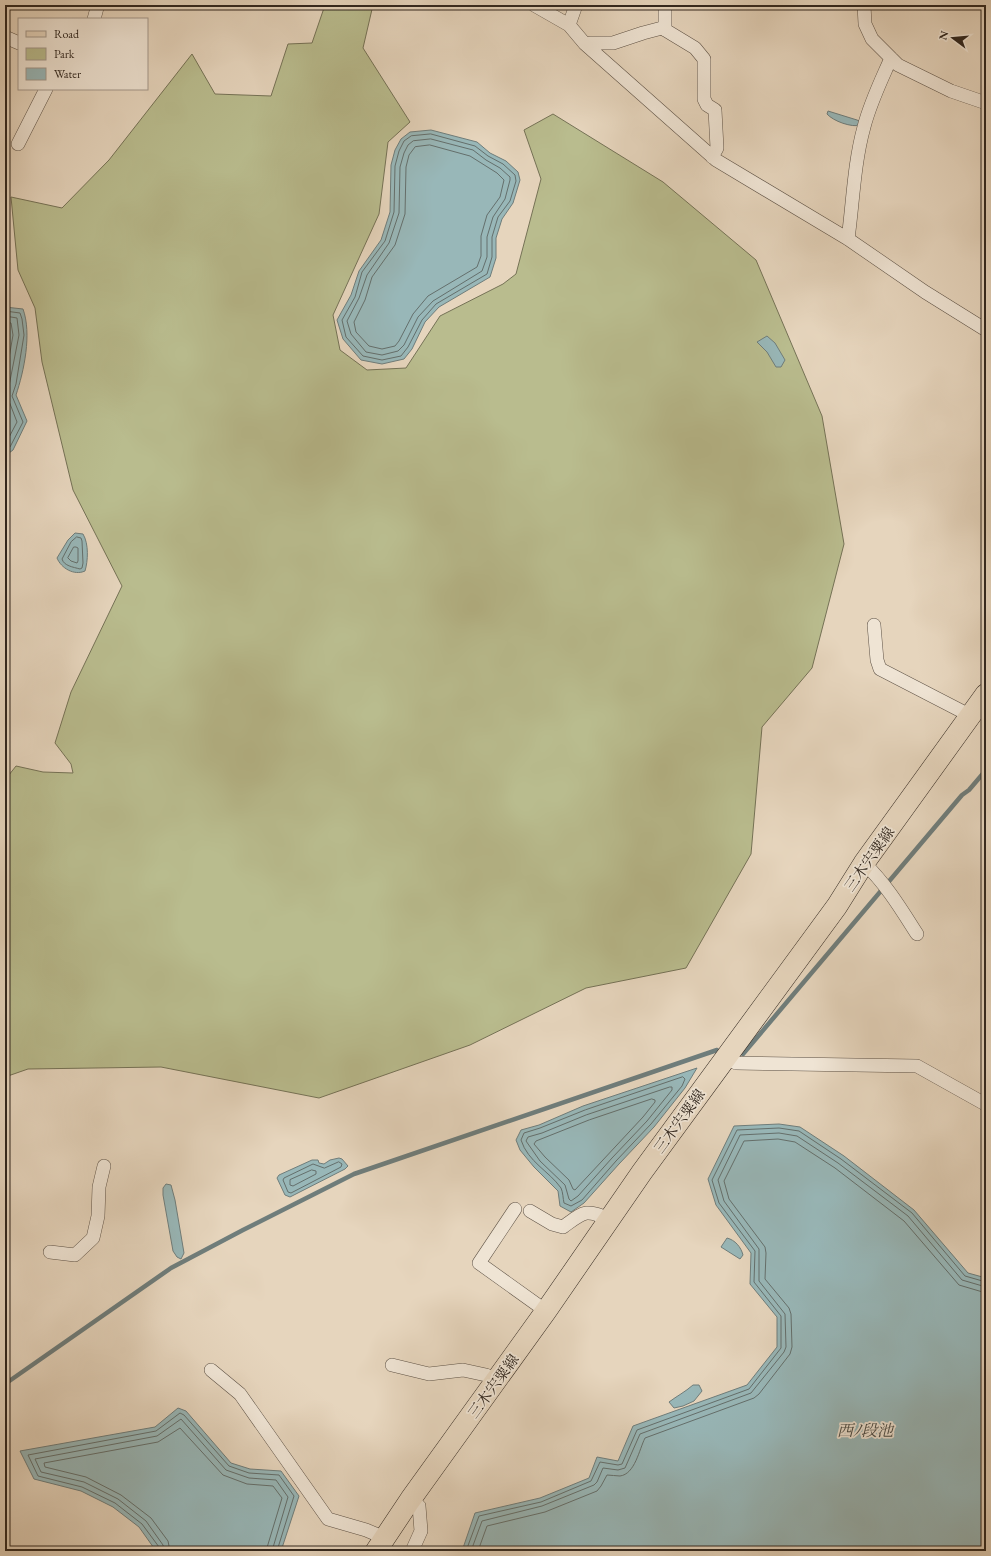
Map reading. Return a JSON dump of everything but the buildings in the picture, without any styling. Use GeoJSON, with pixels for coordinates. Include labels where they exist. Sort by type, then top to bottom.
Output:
{"type":"FeatureCollection","features":[{"type":"Feature","properties":{"kind":"main road","name":"三木宍粟線"},"geometry":{"type":"LineString","coordinates":[[381,1545],[410,1500],[546,1311],[642,1172],[837,906],[864,863],[986,694]]}},
{"type":"Feature","properties":{"kind":"street"},"geometry":{"type":"LineString","coordinates":[[94,18],[97,8],[96,5]]}},
{"type":"Feature","properties":{"kind":"street"},"geometry":{"type":"LineString","coordinates":[[534,5],[569,25],[585,44],[712,157],[848,239],[925,292],[986,330]]}},
{"type":"Feature","properties":{"kind":"street"},"geometry":{"type":"LineString","coordinates":[[569,25],[576,5]]}},
{"type":"Feature","properties":{"kind":"street"},"geometry":{"type":"LineString","coordinates":[[665,30],[666,5]]}},
{"type":"Feature","properties":{"kind":"street"},"geometry":{"type":"LineString","coordinates":[[864,5],[865,24],[872,39],[898,65],[951,91],[986,103]]}},
{"type":"Feature","properties":{"kind":"street"},"geometry":{"type":"LineString","coordinates":[[585,44],[613,43],[662,28],[695,48],[704,59],[704,99],[707,105],[715,110],[717,148],[712,157]]}},
{"type":"Feature","properties":{"kind":"street"},"geometry":{"type":"LineString","coordinates":[[5,37],[18,43]]}},
{"type":"Feature","properties":{"kind":"street"},"geometry":{"type":"LineString","coordinates":[[848,239],[859,148],[864,126],[877,89],[891,58]]}},
{"type":"Feature","properties":{"kind":"street"},"geometry":{"type":"LineString","coordinates":[[18,144],[45,90]]}},
{"type":"Feature","properties":{"kind":"street"},"geometry":{"type":"LineString","coordinates":[[874,625],[876,660],[880,669],[971,716]]}},
{"type":"Feature","properties":{"kind":"street"},"geometry":{"type":"LineString","coordinates":[[864,863],[876,874],[889,891],[917,934]]}},
{"type":"Feature","properties":{"kind":"street"},"geometry":{"type":"LineString","coordinates":[[726,1058],[736,1063],[917,1066],[985,1104]]}},
{"type":"Feature","properties":{"kind":"street"},"geometry":{"type":"LineString","coordinates":[[50,1252],[75,1255],[93,1238],[98,1216],[99,1187],[104,1166]]}},
{"type":"Feature","properties":{"kind":"street"},"geometry":{"type":"LineString","coordinates":[[515,1209],[479,1263],[546,1311]]}},
{"type":"Feature","properties":{"kind":"street"},"geometry":{"type":"LineString","coordinates":[[530,1211],[552,1224],[563,1227],[581,1214],[586,1213],[592,1212],[610,1219]]}},
{"type":"Feature","properties":{"kind":"street"},"geometry":{"type":"LineString","coordinates":[[392,1365],[429,1374],[463,1370],[486,1375],[497,1380]]}},
{"type":"Feature","properties":{"kind":"street"},"geometry":{"type":"LineString","coordinates":[[210,1370],[240,1394],[328,1519],[366,1530],[381,1545]]}},
{"type":"Feature","properties":{"kind":"street"},"geometry":{"type":"LineString","coordinates":[[410,1500],[419,1506],[420,1531],[412,1551]]}},
{"type":"Feature","properties":{"kind":"green space"},"geometry":{"type":"Polygon","coordinates":[[[325,5],[373,5],[363,48],[410,122],[388,142],[379,214],[333,315],[340,350],[367,370],[406,368],[440,316],[503,284],[516,274],[541,179],[524,130],[553,114],[663,182],[756,260],[822,416],[844,544],[812,668],[762,727],[751,854],[686,968],[586,988],[470,1045],[319,1098],[161,1067],[28,1069],[5,1077],[5,780],[16,766],[43,772],[73,773],[71,764],[55,743],[71,692],[122,586],[73,490],[42,362],[35,308],[18,270],[11,197],[62,208],[109,160],[192,54],[215,94],[271,96],[288,44],[312,43],[325,5]]]}},
{"type":"Feature","properties":{"kind":"water"},"geometry":{"type":"Polygon","coordinates":[[[828,111],[857,120],[861,122],[861,125],[853,126],[838,121],[827,114],[828,111]]]}},
{"type":"Feature","properties":{"kind":"water"},"geometry":{"type":"Polygon","coordinates":[[[431,130],[477,142],[490,153],[506,161],[518,172],[520,180],[513,203],[502,219],[496,238],[496,258],[490,277],[439,307],[425,322],[412,349],[404,359],[382,364],[361,360],[343,339],[337,320],[351,295],[359,271],[381,240],[390,212],[391,165],[395,150],[401,139],[410,132],[431,130]]]}},
{"type":"Feature","properties":{"kind":"water"},"geometry":{"type":"Polygon","coordinates":[[[5,307],[23,309],[26,319],[26,352],[22,375],[16,395],[27,421],[13,450],[5,456],[5,307]]]}},
{"type":"Feature","properties":{"kind":"water"},"geometry":{"type":"Polygon","coordinates":[[[767,336],[775,343],[785,360],[781,367],[776,367],[767,352],[757,342],[767,336]]]}},
{"type":"Feature","properties":{"kind":"water"},"geometry":{"type":"Polygon","coordinates":[[[75,533],[83,534],[87,547],[86,567],[85,571],[81,572],[72,572],[68,570],[59,562],[57,558],[68,540],[75,533]]]}},
{"type":"Feature","properties":{"kind":"water"},"geometry":{"type":"Polygon","coordinates":[[[697,1068],[685,1088],[654,1127],[584,1203],[571,1212],[560,1206],[558,1191],[534,1167],[520,1150],[516,1140],[521,1130],[539,1125],[583,1106],[697,1068]]]}},
{"type":"Feature","properties":{"kind":"water","name":"西ﾉ段池"},"geometry":{"type":"Polygon","coordinates":[[[779,1124],[800,1127],[844,1156],[914,1210],[968,1273],[986,1278],[986,1551],[462,1551],[475,1513],[540,1498],[589,1478],[597,1457],[618,1461],[633,1426],[747,1385],[777,1347],[777,1317],[750,1284],[751,1253],[716,1205],[708,1179],[734,1126],[779,1124]]]}},
{"type":"Feature","properties":{"kind":"water"},"geometry":{"type":"Polygon","coordinates":[[[339,1158],[342,1159],[348,1166],[345,1169],[290,1197],[285,1195],[277,1178],[279,1175],[312,1160],[318,1160],[319,1163],[324,1164],[330,1160],[339,1158]]]}},
{"type":"Feature","properties":{"kind":"water"},"geometry":{"type":"Polygon","coordinates":[[[166,1184],[171,1185],[175,1200],[184,1253],[181,1259],[177,1257],[173,1251],[163,1195],[163,1188],[166,1184]]]}},
{"type":"Feature","properties":{"kind":"water"},"geometry":{"type":"Polygon","coordinates":[[[727,1238],[733,1240],[739,1247],[743,1255],[740,1259],[721,1247],[727,1238]]]}},
{"type":"Feature","properties":{"kind":"water"},"geometry":{"type":"Polygon","coordinates":[[[693,1385],[699,1385],[702,1391],[694,1401],[674,1408],[669,1402],[693,1385]]]}},
{"type":"Feature","properties":{"kind":"water"},"geometry":{"type":"Polygon","coordinates":[[[178,1408],[186,1411],[231,1463],[250,1469],[281,1471],[299,1496],[281,1551],[156,1551],[139,1527],[113,1507],[81,1491],[34,1479],[20,1451],[155,1427],[178,1408]]]}},
{"type":"Feature","properties":{"kind":"waterway"},"geometry":{"type":"LineString","coordinates":[[743,1054],[962,795],[969,790],[986,770]]}},
{"type":"Feature","properties":{"kind":"waterway"},"geometry":{"type":"LineString","coordinates":[[5,1384],[171,1268],[354,1174],[717,1050]]}}]}
